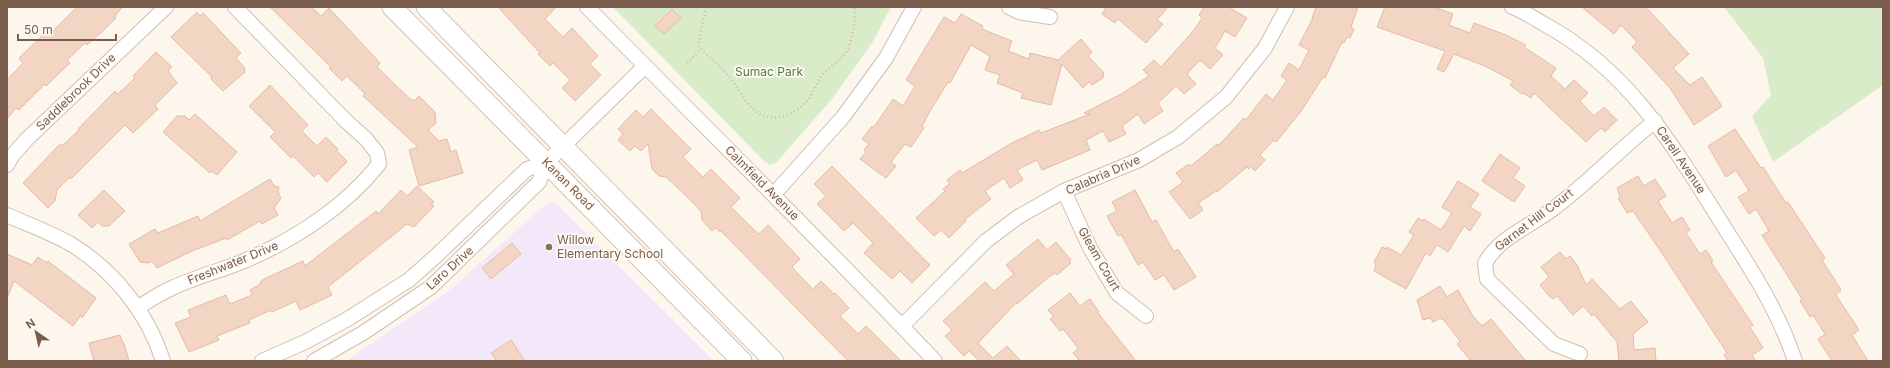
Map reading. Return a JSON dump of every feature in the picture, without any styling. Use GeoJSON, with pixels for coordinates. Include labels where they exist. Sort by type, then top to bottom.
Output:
{"type":"FeatureCollection","features":[{"type":"Feature","properties":{"kind":"main road","name":"Kanan Road"},"geometry":{"type":"LineString","coordinates":[[392,7],[742,361]]}},
{"type":"Feature","properties":{"kind":"main road","name":"Kanan Road"},"geometry":{"type":"LineString","coordinates":[[426,7],[774,361]]}},
{"type":"Feature","properties":{"kind":"street","name":"Saddlebrook Drive"},"geometry":{"type":"LineString","coordinates":[[7,165],[12,156],[27,139],[166,7]]}},
{"type":"Feature","properties":{"kind":"street","name":"Freshwater Drive"},"geometry":{"type":"LineString","coordinates":[[138,308],[172,288],[243,261],[282,243],[317,221],[349,196],[369,177],[379,164],[377,153],[366,139],[325,100],[235,7]]}},
{"type":"Feature","properties":{"kind":"street","name":"Calmfield Avenue"},"geometry":{"type":"LineString","coordinates":[[587,7],[715,137],[774,194],[935,361]]}},
{"type":"Feature","properties":{"kind":"street"},"geometry":{"type":"LineString","coordinates":[[774,194],[843,117],[886,58],[914,7]]}},
{"type":"Feature","properties":{"kind":"street"},"geometry":{"type":"LineString","coordinates":[[1009,7],[1020,12],[1050,17]]}},
{"type":"Feature","properties":{"kind":"street","name":"Calabria Drive"},"geometry":{"type":"LineString","coordinates":[[902,326],[986,241],[1018,217],[1064,191],[1139,160],[1178,137],[1226,97],[1265,48],[1287,7]]}},
{"type":"Feature","properties":{"kind":"street","name":"Carell Avenue"},"geometry":{"type":"LineString","coordinates":[[1512,7],[1564,35],[1605,65],[1633,94],[1655,121],[1676,151],[1766,293],[1787,336],[1795,361]]}},
{"type":"Feature","properties":{"kind":"street","name":"Laro Drive"},"geometry":{"type":"LineString","coordinates":[[262,361],[306,342],[346,320],[409,280],[438,255],[527,169],[546,162],[564,146],[645,66]]}},
{"type":"Feature","properties":{"kind":"street","name":"Garnet Hill Court"},"geometry":{"type":"LineString","coordinates":[[1580,354],[1554,344],[1487,279],[1484,263],[1502,242],[1553,209],[1655,121]]}},
{"type":"Feature","properties":{"kind":"street","name":"Laro Drive"},"geometry":{"type":"LineString","coordinates":[[314,361],[363,333],[410,302],[440,278],[539,182],[546,162]]}},
{"type":"Feature","properties":{"kind":"street","name":"Gleam Court"},"geometry":{"type":"LineString","coordinates":[[1064,191],[1090,248],[1117,293],[1146,316]]}},
{"type":"Feature","properties":{"kind":"street"},"geometry":{"type":"LineString","coordinates":[[7,215],[69,243],[94,261],[115,280],[138,308],[157,341],[163,361]]}},
{"type":"Feature","properties":{"kind":"street","name":"Laro Drive"},"geometry":{"type":"LineString","coordinates":[[332,350],[336,338],[397,299],[404,291],[409,280]]}},
{"type":"Feature","properties":{"kind":"path"},"geometry":{"type":"LineString","coordinates":[[706,7],[698,46],[730,78],[750,106],[767,116],[783,117],[797,110],[809,98],[823,75],[846,52],[852,34],[855,15],[854,7]]}},
{"type":"Feature","properties":{"kind":"path"},"geometry":{"type":"LineString","coordinates":[[687,63],[701,49]]}},
{"type":"Feature","properties":{"kind":"shaded area","name":"Willow Elementary School"},"geometry":{"type":"Polygon","coordinates":[[[555,202],[714,361],[346,361],[450,290],[546,204],[555,202]]]}},
{"type":"Feature","properties":{"kind":"green space","name":"Sumac Park"},"geometry":{"type":"Polygon","coordinates":[[[613,7],[891,7],[872,43],[831,100],[776,163],[770,165],[765,162],[613,7]]]}},
{"type":"Feature","properties":{"kind":"green space"},"geometry":{"type":"Polygon","coordinates":[[[1724,7],[1883,7],[1883,85],[1773,162],[1752,116],[1771,95],[1763,58],[1724,7]]]}},
{"type":"Feature","properties":{"kind":"building"},"geometry":{"type":"Polygon","coordinates":[[[77,7],[123,7],[117,13],[116,18],[104,30],[87,45],[85,43],[67,60],[70,63],[46,86],[45,84],[19,110],[16,108],[7,119],[7,80],[23,63],[19,58],[46,32],[49,35],[77,7]]]}},
{"type":"Feature","properties":{"kind":"building"},"geometry":{"type":"Polygon","coordinates":[[[270,7],[312,7],[321,16],[329,8],[380,63],[377,67],[411,100],[412,99],[414,101],[419,96],[435,112],[436,123],[428,130],[439,141],[447,139],[451,152],[456,150],[463,173],[419,186],[409,150],[418,147],[363,96],[365,94],[347,76],[342,81],[329,68],[331,67],[270,7]]]}},
{"type":"Feature","properties":{"kind":"building"},"geometry":{"type":"Polygon","coordinates":[[[498,7],[556,7],[545,19],[563,37],[572,28],[598,56],[590,64],[601,75],[575,101],[562,88],[570,80],[553,63],[550,66],[538,54],[540,53],[498,7]]]}},
{"type":"Feature","properties":{"kind":"building"},"geometry":{"type":"Polygon","coordinates":[[[1106,7],[1168,7],[1157,20],[1163,24],[1146,43],[1118,19],[1115,23],[1102,14],[1106,7]]]}},
{"type":"Feature","properties":{"kind":"building"},"geometry":{"type":"Polygon","coordinates":[[[1204,7],[1229,7],[1247,18],[1235,37],[1225,31],[1215,48],[1223,55],[1210,69],[1200,60],[1187,74],[1196,84],[1184,94],[1176,86],[1158,103],[1163,111],[1144,124],[1138,114],[1122,126],[1126,134],[1109,142],[1103,131],[1086,140],[1090,150],[1042,170],[1037,160],[1017,170],[1023,180],[1010,188],[1004,178],[985,191],[991,199],[964,220],[966,221],[949,238],[941,230],[934,236],[916,218],[945,191],[943,189],[950,184],[947,180],[960,170],[962,173],[1010,144],[1039,130],[1041,133],[1090,114],[1084,113],[1123,93],[1149,76],[1143,70],[1154,60],[1161,67],[1194,30],[1202,18],[1199,15],[1204,7]]]}},
{"type":"Feature","properties":{"kind":"building"},"geometry":{"type":"Polygon","coordinates":[[[1316,7],[1358,7],[1351,27],[1354,29],[1350,38],[1347,37],[1344,43],[1342,42],[1325,78],[1323,77],[1302,110],[1276,142],[1274,140],[1260,155],[1265,160],[1255,171],[1251,167],[1249,169],[1247,167],[1217,192],[1216,191],[1198,203],[1203,210],[1190,219],[1169,192],[1183,182],[1176,173],[1189,164],[1191,166],[1217,144],[1218,146],[1244,118],[1246,120],[1266,94],[1273,100],[1287,80],[1281,76],[1289,63],[1299,70],[1309,50],[1299,45],[1313,18],[1316,7]]]}},
{"type":"Feature","properties":{"kind":"building"},"geometry":{"type":"Polygon","coordinates":[[[1385,7],[1434,7],[1453,14],[1449,25],[1470,33],[1474,23],[1506,35],[1526,45],[1524,47],[1556,68],[1551,76],[1565,89],[1574,80],[1588,93],[1580,101],[1594,116],[1604,107],[1617,120],[1605,132],[1601,128],[1586,142],[1534,93],[1531,98],[1523,93],[1522,94],[1510,85],[1513,81],[1487,67],[1454,54],[1444,72],[1437,69],[1445,51],[1377,27],[1385,7]]]}},
{"type":"Feature","properties":{"kind":"building"},"geometry":{"type":"Polygon","coordinates":[[[1582,7],[1646,7],[1689,54],[1673,68],[1690,85],[1702,77],[1722,106],[1694,125],[1670,88],[1632,47],[1637,42],[1621,25],[1614,34],[1582,7]]]}},
{"type":"Feature","properties":{"kind":"building"},"geometry":{"type":"Polygon","coordinates":[[[672,9],[681,18],[664,34],[655,26],[672,9]]]}},
{"type":"Feature","properties":{"kind":"building"},"geometry":{"type":"Polygon","coordinates":[[[197,12],[200,16],[203,13],[241,53],[236,58],[244,67],[245,72],[223,91],[211,79],[212,77],[171,37],[197,12]]]}},
{"type":"Feature","properties":{"kind":"building"},"geometry":{"type":"Polygon","coordinates":[[[961,14],[983,26],[982,29],[1012,41],[1008,51],[1029,59],[1030,53],[1058,60],[1081,39],[1092,52],[1088,56],[1104,73],[1103,78],[1092,85],[1089,82],[1083,88],[1062,64],[1051,105],[1021,98],[1023,93],[997,83],[1000,75],[985,70],[990,56],[971,45],[950,83],[948,82],[933,106],[922,126],[924,128],[911,147],[905,144],[891,162],[896,166],[886,178],[860,159],[866,152],[864,150],[869,144],[862,139],[872,126],[874,127],[893,99],[903,106],[915,86],[906,80],[944,17],[955,23],[961,14]]]}},
{"type":"Feature","properties":{"kind":"building"},"geometry":{"type":"Polygon","coordinates":[[[156,52],[172,67],[168,71],[177,83],[155,105],[158,109],[133,133],[125,125],[71,179],[70,177],[57,190],[55,201],[48,208],[23,183],[59,145],[63,145],[79,130],[78,129],[115,91],[118,94],[135,78],[133,76],[156,52]]]}},
{"type":"Feature","properties":{"kind":"building"},"geometry":{"type":"Polygon","coordinates":[[[270,85],[308,125],[302,131],[317,146],[326,137],[338,149],[337,151],[347,162],[327,182],[318,173],[314,177],[293,156],[291,158],[270,137],[275,132],[249,106],[270,85]]]}},
{"type":"Feature","properties":{"kind":"building"},"geometry":{"type":"Polygon","coordinates":[[[651,109],[691,149],[683,157],[703,177],[711,169],[740,198],[731,207],[759,234],[768,225],[800,259],[792,267],[798,274],[813,289],[821,281],[849,308],[840,316],[858,334],[866,326],[901,361],[848,361],[721,231],[720,232],[716,228],[712,231],[702,220],[701,211],[680,190],[666,177],[659,176],[652,169],[648,144],[641,151],[635,146],[630,151],[618,140],[623,134],[618,129],[636,110],[643,117],[651,109]]]}},
{"type":"Feature","properties":{"kind":"building"},"geometry":{"type":"Polygon","coordinates":[[[195,114],[237,152],[217,175],[212,171],[210,173],[163,132],[177,116],[185,116],[189,120],[195,114]]]}},
{"type":"Feature","properties":{"kind":"building"},"geometry":{"type":"Polygon","coordinates":[[[1735,129],[1761,168],[1763,167],[1786,203],[1788,202],[1825,258],[1822,260],[1841,290],[1836,295],[1859,330],[1852,335],[1868,361],[1832,361],[1818,339],[1825,334],[1813,315],[1810,317],[1800,301],[1802,299],[1762,235],[1769,231],[1756,209],[1749,214],[1738,197],[1749,191],[1736,170],[1726,177],[1708,146],[1735,129]]]}},
{"type":"Feature","properties":{"kind":"building"},"geometry":{"type":"Polygon","coordinates":[[[1500,154],[1520,168],[1513,178],[1525,186],[1514,202],[1482,181],[1500,154]]]}},
{"type":"Feature","properties":{"kind":"building"},"geometry":{"type":"Polygon","coordinates":[[[832,166],[930,265],[912,283],[900,271],[892,279],[864,253],[873,243],[853,223],[844,231],[817,204],[826,196],[814,184],[832,166]]]}},
{"type":"Feature","properties":{"kind":"building"},"geometry":{"type":"Polygon","coordinates":[[[1638,176],[1644,186],[1655,179],[1666,196],[1658,201],[1672,223],[1682,217],[1690,230],[1686,233],[1700,254],[1706,250],[1713,261],[1711,262],[1753,325],[1750,327],[1763,348],[1752,355],[1756,361],[1728,361],[1724,355],[1727,353],[1660,250],[1633,211],[1627,213],[1618,198],[1620,196],[1617,188],[1638,176]]]}},
{"type":"Feature","properties":{"kind":"building"},"geometry":{"type":"Polygon","coordinates":[[[270,179],[274,186],[279,187],[278,192],[281,198],[274,208],[278,215],[262,224],[260,221],[227,240],[226,238],[192,251],[157,268],[152,261],[149,263],[140,262],[129,244],[155,229],[158,233],[198,216],[200,221],[270,179]]]}},
{"type":"Feature","properties":{"kind":"building"},"geometry":{"type":"Polygon","coordinates":[[[1458,181],[1479,194],[1470,207],[1481,214],[1470,231],[1464,226],[1448,252],[1437,245],[1430,256],[1426,253],[1406,289],[1374,271],[1376,264],[1374,262],[1382,247],[1386,249],[1387,247],[1401,255],[1414,235],[1409,232],[1418,218],[1423,221],[1424,219],[1441,230],[1452,213],[1442,207],[1458,181]]]}},
{"type":"Feature","properties":{"kind":"building"},"geometry":{"type":"Polygon","coordinates":[[[417,186],[434,202],[431,204],[434,206],[414,227],[407,224],[328,287],[332,295],[300,310],[296,301],[272,312],[271,310],[249,320],[250,323],[217,336],[219,340],[189,352],[175,323],[191,317],[188,310],[226,295],[230,304],[252,295],[250,290],[259,285],[262,280],[303,261],[305,266],[376,211],[378,214],[401,190],[407,196],[417,186]]]}},
{"type":"Feature","properties":{"kind":"building"},"geometry":{"type":"Polygon","coordinates":[[[104,190],[125,211],[109,226],[102,226],[98,222],[92,228],[78,215],[104,190]]]}},
{"type":"Feature","properties":{"kind":"building"},"geometry":{"type":"Polygon","coordinates":[[[1135,190],[1152,222],[1156,220],[1174,252],[1178,249],[1196,277],[1174,290],[1164,275],[1155,280],[1143,262],[1138,265],[1121,234],[1118,236],[1107,216],[1117,211],[1112,202],[1135,190]]]}},
{"type":"Feature","properties":{"kind":"building"},"geometry":{"type":"Polygon","coordinates":[[[1038,239],[1047,250],[1056,242],[1071,260],[1069,262],[1071,263],[1057,275],[1055,273],[1050,276],[1017,304],[1016,303],[978,343],[993,358],[1007,346],[1021,361],[979,361],[969,351],[964,356],[945,336],[952,330],[943,321],[985,282],[994,291],[1014,274],[1006,265],[1038,239]]]}},
{"type":"Feature","properties":{"kind":"building"},"geometry":{"type":"Polygon","coordinates":[[[512,243],[521,254],[491,279],[482,268],[512,243]]]}},
{"type":"Feature","properties":{"kind":"building"},"geometry":{"type":"Polygon","coordinates":[[[1560,252],[1566,259],[1570,256],[1577,265],[1586,285],[1592,279],[1620,309],[1631,301],[1648,322],[1633,334],[1634,350],[1655,348],[1656,361],[1619,361],[1617,342],[1594,314],[1592,316],[1583,306],[1573,315],[1557,296],[1553,299],[1550,297],[1540,285],[1549,277],[1541,267],[1560,252]]]}},
{"type":"Feature","properties":{"kind":"building"},"geometry":{"type":"Polygon","coordinates":[[[7,254],[32,265],[38,257],[47,263],[48,261],[96,298],[82,318],[81,315],[73,326],[14,281],[7,298],[7,254]]]}},
{"type":"Feature","properties":{"kind":"building"},"geometry":{"type":"Polygon","coordinates":[[[1440,286],[1447,297],[1458,290],[1473,316],[1482,326],[1491,319],[1526,361],[1471,361],[1457,344],[1460,341],[1443,319],[1442,320],[1441,318],[1433,322],[1430,318],[1423,320],[1417,300],[1440,286]]]}},
{"type":"Feature","properties":{"kind":"building"},"geometry":{"type":"Polygon","coordinates":[[[1070,293],[1080,306],[1090,299],[1099,312],[1098,313],[1136,361],[1080,361],[1073,353],[1078,348],[1063,329],[1060,331],[1050,319],[1054,317],[1048,310],[1070,293]]]}},
{"type":"Feature","properties":{"kind":"building"},"geometry":{"type":"Polygon","coordinates":[[[120,335],[129,361],[94,361],[89,343],[120,335]]]}},
{"type":"Feature","properties":{"kind":"building"},"geometry":{"type":"Polygon","coordinates":[[[511,340],[525,361],[497,361],[491,353],[511,340]]]}},
{"type":"Feature","properties":{"kind":"place","name":"Willow Elementary School"},"geometry":{"type":"Point","coordinates":[549,247]}}]}
